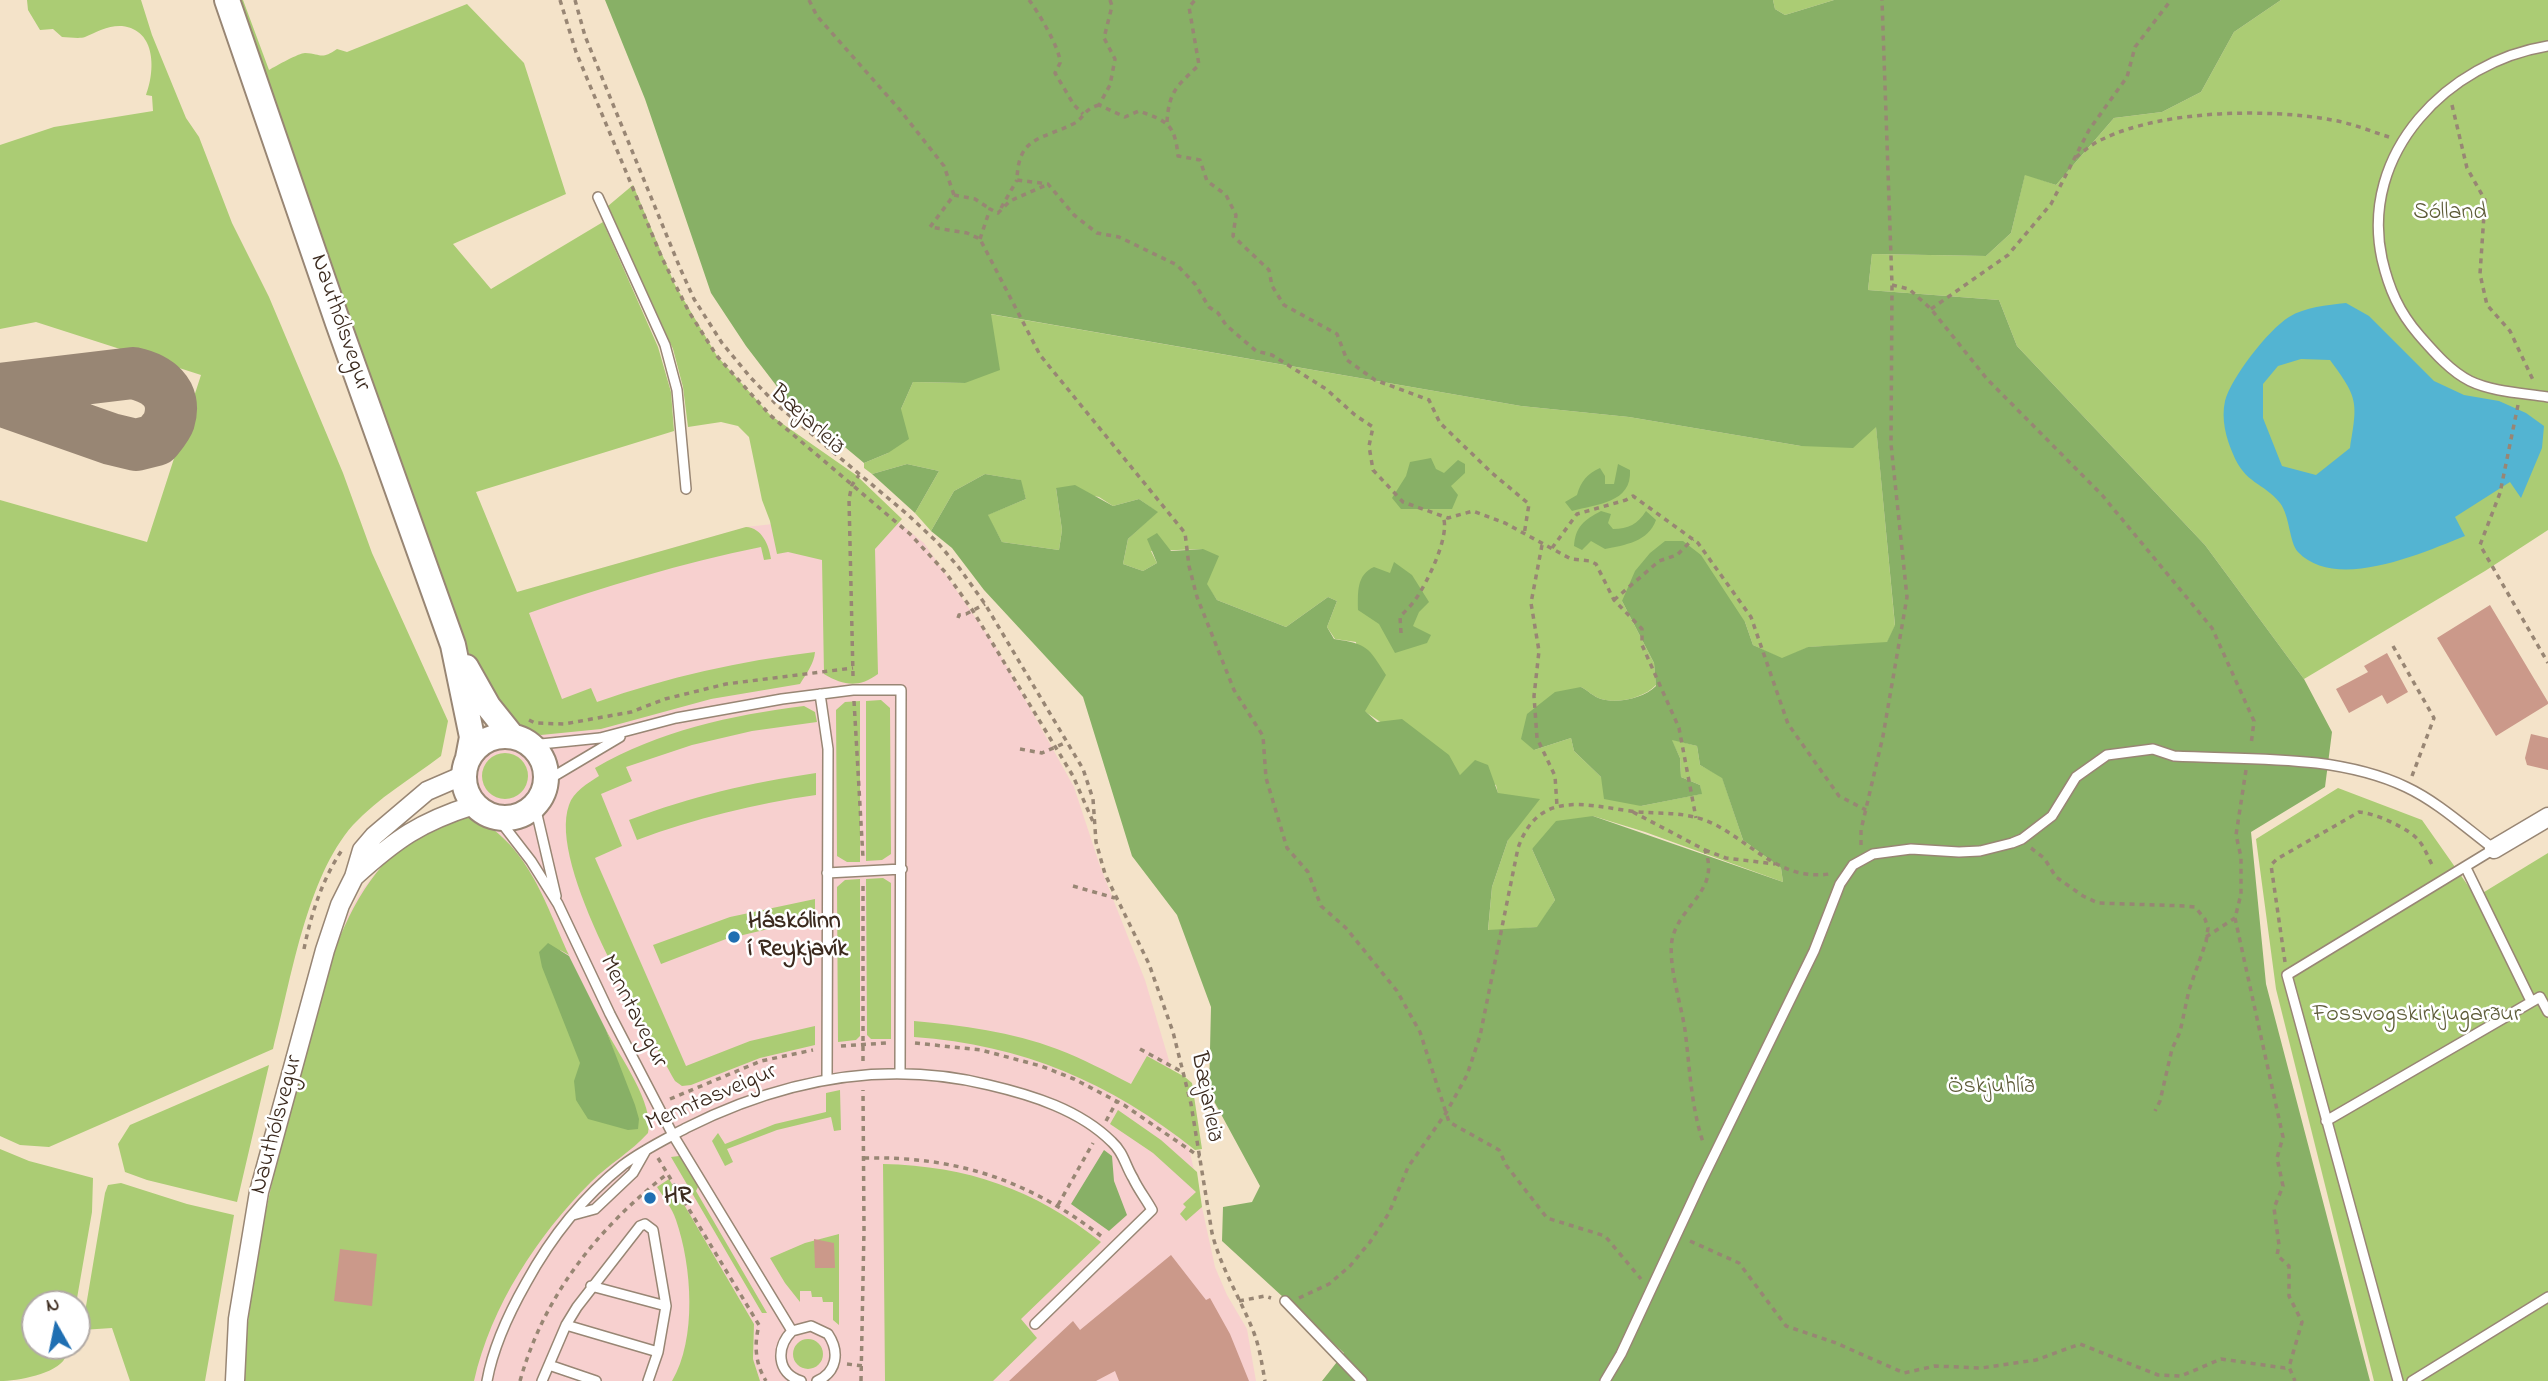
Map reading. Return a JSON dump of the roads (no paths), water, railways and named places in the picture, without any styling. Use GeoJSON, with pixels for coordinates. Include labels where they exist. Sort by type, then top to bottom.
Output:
{"type":"FeatureCollection","features":[{"type":"Feature","properties":{"kind":"street","name":"Nauthólsvegur"},"geometry":{"type":"LineString","coordinates":[[227,0],[453,645],[471,737],[466,766],[427,791],[374,836],[362,850],[354,877],[340,905],[259,1192],[238,1319],[235,1381]]}},
{"type":"Feature","properties":{"kind":"street","name":"Nauthólsvegur"},"geometry":{"type":"LineString","coordinates":[[453,645],[488,706],[521,732]]}},
{"type":"Feature","properties":{"kind":"street"},"geometry":{"type":"LineString","coordinates":[[521,732],[540,755],[545,767],[543,794],[535,806],[524,814],[510,818],[485,813],[474,805],[468,796],[466,766],[476,748],[486,740],[521,732]]}},
{"type":"Feature","properties":{"kind":"street","name":"Nauthólsvegur"},"geometry":{"type":"LineString","coordinates":[[354,877],[389,846],[422,824],[474,805]]}},
{"type":"Feature","properties":{"kind":"street"},"geometry":{"type":"LineString","coordinates":[[2494,849],[2548,817]]}},
{"type":"Feature","properties":{"kind":"lane"},"geometry":{"type":"LineString","coordinates":[[2544,396],[2498,389],[2469,380],[2437,355],[2406,319],[2389,288],[2378,224],[2381,190],[2388,166],[2401,141],[2426,111],[2451,87],[2494,61],[2548,46]]}},
{"type":"Feature","properties":{"kind":"lane"},"geometry":{"type":"LineString","coordinates":[[598,197],[665,345],[677,390],[686,489]]}},
{"type":"Feature","properties":{"kind":"lane"},"geometry":{"type":"LineString","coordinates":[[521,732],[568,742],[628,732],[676,718],[734,706],[853,690],[901,690],[900,1074]]}},
{"type":"Feature","properties":{"kind":"lane"},"geometry":{"type":"LineString","coordinates":[[820,694],[828,749],[827,1079]]}},
{"type":"Feature","properties":{"kind":"lane"},"geometry":{"type":"LineString","coordinates":[[546,781],[628,732]]}},
{"type":"Feature","properties":{"kind":"lane"},"geometry":{"type":"LineString","coordinates":[[1605,1381],[1621,1354],[1814,951],[1840,884],[1853,865],[1873,855],[1911,849],[1980,851],[2012,843],[2022,839],[2052,816],[2076,777],[2107,755],[2153,749],[2174,756],[2248,760],[2366,773],[2407,788],[2444,811],[2494,849],[2287,975],[2398,1381]]}},
{"type":"Feature","properties":{"kind":"lane","name":"Menntavegur"},"geometry":{"type":"LineString","coordinates":[[535,806],[558,905]]}},
{"type":"Feature","properties":{"kind":"lane","name":"Menntavegur"},"geometry":{"type":"LineString","coordinates":[[497,817],[531,861],[558,905],[610,1014],[673,1135],[792,1331]]}},
{"type":"Feature","properties":{"kind":"lane"},"geometry":{"type":"LineString","coordinates":[[2466,868],[2531,1002]]}},
{"type":"Feature","properties":{"kind":"lane"},"geometry":{"type":"LineString","coordinates":[[827,873],[902,869]]}},
{"type":"Feature","properties":{"kind":"lane"},"geometry":{"type":"LineString","coordinates":[[2326,1121],[2540,997],[2548,1012]]}},
{"type":"Feature","properties":{"kind":"lane","name":"Menntasveigur"},"geometry":{"type":"LineString","coordinates":[[487,1381],[513,1306],[551,1243],[571,1216],[595,1209],[633,1172],[650,1146],[746,1101],[799,1084],[863,1075],[942,1076],[1011,1090],[1047,1101],[1100,1132],[1124,1154],[1131,1175],[1152,1210],[1035,1324]]}},
{"type":"Feature","properties":{"kind":"lane"},"geometry":{"type":"LineString","coordinates":[[542,1381],[566,1325],[591,1286],[640,1226],[645,1224],[653,1230],[666,1306],[658,1352],[648,1381]]}},
{"type":"Feature","properties":{"kind":"lane"},"geometry":{"type":"LineString","coordinates":[[591,1286],[666,1306]]}},
{"type":"Feature","properties":{"kind":"lane"},"geometry":{"type":"LineString","coordinates":[[2412,1381],[2548,1297]]}},
{"type":"Feature","properties":{"kind":"lane"},"geometry":{"type":"LineString","coordinates":[[1285,1301],[1363,1381]]}},
{"type":"Feature","properties":{"kind":"lane"},"geometry":{"type":"LineString","coordinates":[[566,1325],[658,1352]]}},
{"type":"Feature","properties":{"kind":"lane"},"geometry":{"type":"LineString","coordinates":[[801,1381],[788,1374],[780,1357],[781,1347],[792,1331],[811,1326],[828,1334],[834,1342],[835,1362],[831,1371],[817,1381]]}},
{"type":"Feature","properties":{"kind":"lane"},"geometry":{"type":"LineString","coordinates":[[549,1366],[596,1381]]}},
{"type":"Feature","properties":{"kind":"water"},"geometry":{"type":"Polygon","coordinates":[[[2346,303],[2369,316],[2434,381],[2464,395],[2499,401],[2526,413],[2544,426],[2542,448],[2521,498],[2510,482],[2455,517],[2465,536],[2380,565],[2334,569],[2314,563],[2295,548],[2280,503],[2238,464],[2228,442],[2224,415],[2225,401],[2242,368],[2280,323],[2302,311],[2346,303]],[[2301,359],[2278,366],[2263,384],[2263,418],[2282,466],[2316,475],[2350,448],[2354,401],[2346,383],[2330,360],[2301,359]]]}},
{"type":"Feature","properties":{"kind":"place","name":"Háskólinn í Reykjavík"},"geometry":{"type":"Point","coordinates":[734,937]}},
{"type":"Feature","properties":{"kind":"place","name":"HR"},"geometry":{"type":"Point","coordinates":[650,1198]}},
{"type":"Feature","properties":{"kind":"park label","name":"Sólland"},"geometry":{"type":"Point","coordinates":[2450,214]}},
{"type":"Feature","properties":{"kind":"park label","name":"Fossvogskirkjugarður"},"geometry":{"type":"Point","coordinates":[2417,1016]}},
{"type":"Feature","properties":{"kind":"park label","name":"Öskjuhlíð"},"geometry":{"type":"Point","coordinates":[1991,1088]}}]}
